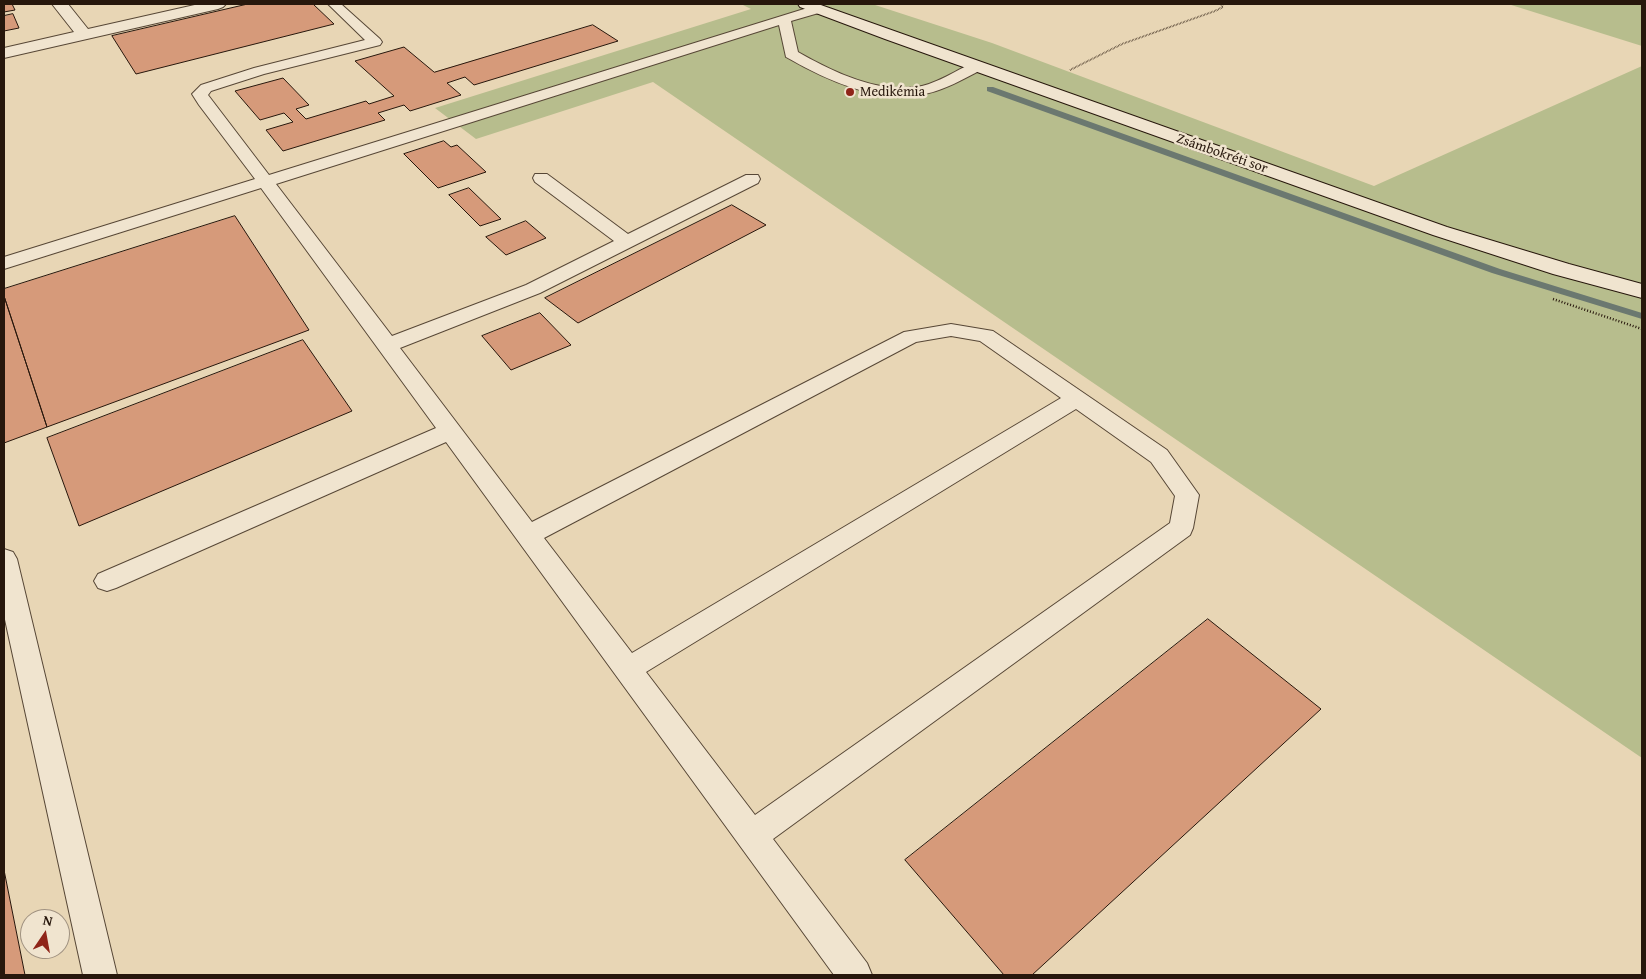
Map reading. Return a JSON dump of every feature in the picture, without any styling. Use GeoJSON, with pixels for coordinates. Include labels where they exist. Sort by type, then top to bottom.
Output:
{"type":"FeatureCollection","features":[{"type":"Feature","properties":{"kind":"street"},"geometry":{"type":"LineString","coordinates":[[60,4],[85,35]]}},
{"type":"Feature","properties":{"kind":"street"},"geometry":{"type":"LineString","coordinates":[[4,53],[218,4]]}},
{"type":"Feature","properties":{"kind":"street","name":"Zsámbokréti sor"},"geometry":{"type":"LineString","coordinates":[[811,6],[976,67],[1440,231],[1561,270],[1642,291]]}},
{"type":"Feature","properties":{"kind":"lane"},"geometry":{"type":"LineString","coordinates":[[334,4],[375,42],[259,71],[206,88],[200,94],[204,102],[265,181],[855,975]]}},
{"type":"Feature","properties":{"kind":"lane"},"geometry":{"type":"LineString","coordinates":[[4,263],[784,18],[811,6]]}},
{"type":"Feature","properties":{"kind":"lane"},"geometry":{"type":"LineString","coordinates":[[784,18],[791,54],[832,74],[872,89],[907,93],[923,90],[946,82],[976,67]]}},
{"type":"Feature","properties":{"kind":"lane"},"geometry":{"type":"LineString","coordinates":[[541,178],[626,242]]}},
{"type":"Feature","properties":{"kind":"lane"},"geometry":{"type":"LineString","coordinates":[[388,346],[533,289],[752,179]]}},
{"type":"Feature","properties":{"kind":"lane"},"geometry":{"type":"LineString","coordinates":[[528,535],[911,337],[951,330],[986,336],[1159,456],[1187,495],[1181,528],[752,836]]}},
{"type":"Feature","properties":{"kind":"lane"},"geometry":{"type":"LineString","coordinates":[[628,669],[1076,398]]}},
{"type":"Feature","properties":{"kind":"lane"},"geometry":{"type":"LineString","coordinates":[[107,581],[451,431]]}},
{"type":"Feature","properties":{"kind":"lane"},"geometry":{"type":"LineString","coordinates":[[4,559],[100,975]]}},
{"type":"Feature","properties":{"kind":"path"},"geometry":{"type":"LineString","coordinates":[[1064,74],[1089,58],[1110,48],[1215,11],[1223,7],[1221,4]]}},
{"type":"Feature","properties":{"kind":"green space"},"geometry":{"type":"Polygon","coordinates":[[[741,4],[872,4],[992,43],[1374,186],[1642,66],[1642,758],[653,82],[476,139],[435,108],[751,9],[741,4]]]}},
{"type":"Feature","properties":{"kind":"green space"},"geometry":{"type":"Polygon","coordinates":[[[1508,4],[1642,4],[1642,46],[1508,4]]]}},
{"type":"Feature","properties":{"kind":"building"},"geometry":{"type":"Polygon","coordinates":[[[4,4],[12,4],[15,10],[4,12],[4,4]]]}},
{"type":"Feature","properties":{"kind":"building"},"geometry":{"type":"Polygon","coordinates":[[[248,4],[313,4],[334,24],[136,74],[112,36],[248,4]]]}},
{"type":"Feature","properties":{"kind":"building"},"geometry":{"type":"Polygon","coordinates":[[[13,14],[19,28],[4,31],[4,16],[13,14]]]}},
{"type":"Feature","properties":{"kind":"building"},"geometry":{"type":"Polygon","coordinates":[[[593,25],[618,41],[474,85],[465,77],[447,83],[461,95],[410,111],[404,105],[378,113],[385,120],[283,151],[266,130],[293,122],[284,113],[260,120],[235,91],[283,78],[309,105],[296,109],[306,119],[366,101],[369,104],[394,96],[355,61],[404,47],[434,72],[593,25]]]}},
{"type":"Feature","properties":{"kind":"building"},"geometry":{"type":"Polygon","coordinates":[[[444,141],[451,147],[457,145],[486,172],[438,188],[404,154],[444,141]]]}},
{"type":"Feature","properties":{"kind":"building"},"geometry":{"type":"Polygon","coordinates":[[[469,188],[501,219],[480,226],[449,195],[469,188]]]}},
{"type":"Feature","properties":{"kind":"building"},"geometry":{"type":"Polygon","coordinates":[[[732,205],[766,225],[578,323],[545,298],[732,205]]]}},
{"type":"Feature","properties":{"kind":"building"},"geometry":{"type":"Polygon","coordinates":[[[235,216],[309,330],[47,427],[4,296],[4,289],[235,216]]]}},
{"type":"Feature","properties":{"kind":"building"},"geometry":{"type":"Polygon","coordinates":[[[526,221],[546,238],[506,255],[486,237],[526,221]]]}},
{"type":"Feature","properties":{"kind":"building"},"geometry":{"type":"Polygon","coordinates":[[[4,296],[47,427],[4,443],[4,296]]]}},
{"type":"Feature","properties":{"kind":"building"},"geometry":{"type":"Polygon","coordinates":[[[540,313],[571,345],[511,370],[482,336],[540,313]]]}},
{"type":"Feature","properties":{"kind":"building"},"geometry":{"type":"Polygon","coordinates":[[[303,340],[352,411],[79,526],[47,438],[303,340]]]}},
{"type":"Feature","properties":{"kind":"building"},"geometry":{"type":"Polygon","coordinates":[[[1208,619],[1321,709],[1032,975],[1004,975],[905,860],[1208,619]]]}},
{"type":"Feature","properties":{"kind":"building"},"geometry":{"type":"Polygon","coordinates":[[[4,870],[20,950],[20,959],[22,959],[25,975],[4,975],[4,870]]]}},
{"type":"Feature","properties":{"kind":"waterway"},"geometry":{"type":"LineString","coordinates":[[990,89],[1496,271],[1642,316]]}},
{"type":"Feature","properties":{"kind":"place","name":"Medikémia"},"geometry":{"type":"Point","coordinates":[850,92]}}]}
